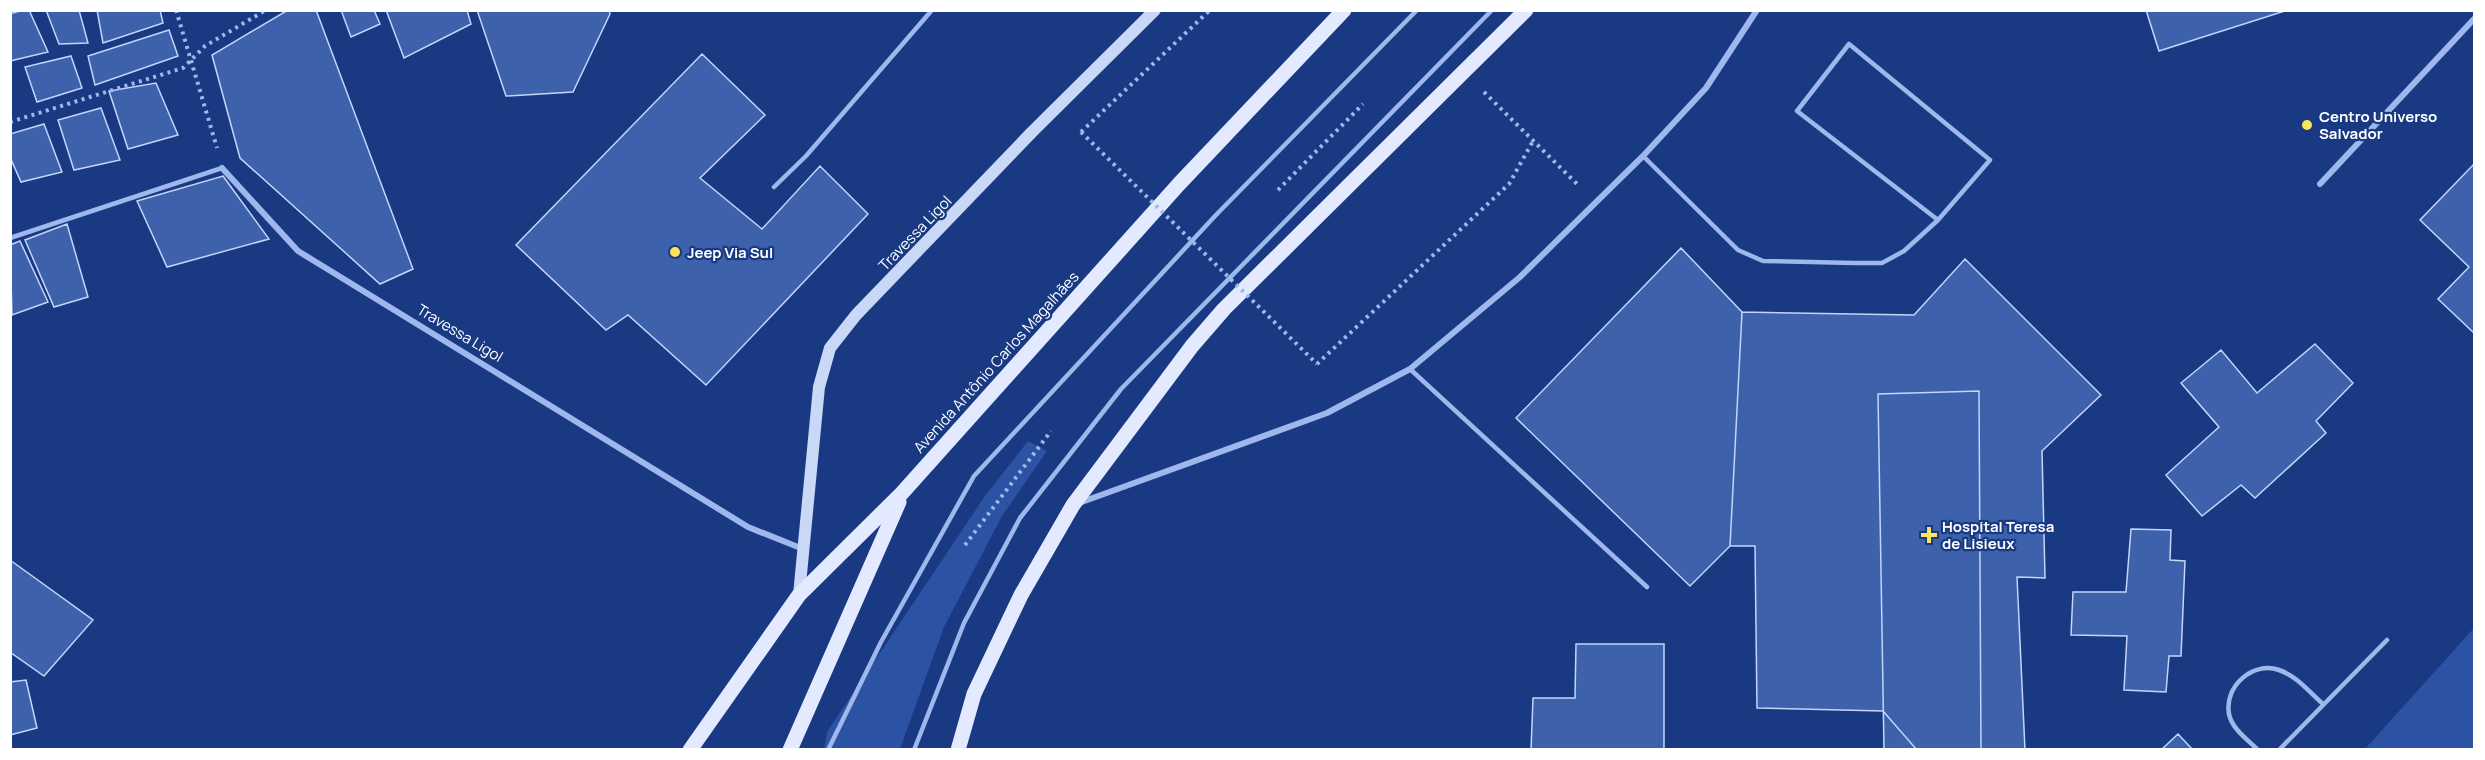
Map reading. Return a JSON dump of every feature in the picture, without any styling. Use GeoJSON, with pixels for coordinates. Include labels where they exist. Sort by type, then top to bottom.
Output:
{"type":"FeatureCollection","features":[{"type":"Feature","properties":{"kind":"main road","name":"Travessa Ligol"},"geometry":{"type":"LineString","coordinates":[[799,595],[819,387],[830,348],[856,315],[1032,132],[1155,10]]}},
{"type":"Feature","properties":{"kind":"main road","name":"Avenida Antônio Carlos Magalhães"},"geometry":{"type":"LineString","coordinates":[[690,750],[799,595],[902,494],[1179,184],[1344,10]]}},
{"type":"Feature","properties":{"kind":"main road"},"geometry":{"type":"LineString","coordinates":[[958,750],[974,694],[1021,595],[1073,506],[1192,346],[1224,309],[1526,10]]}},
{"type":"Feature","properties":{"kind":"main road"},"geometry":{"type":"LineString","coordinates":[[790,750],[902,494]]}},
{"type":"Feature","properties":{"kind":"street"},"geometry":{"type":"LineString","coordinates":[[1073,506],[1327,413],[1410,369],[1520,277],[1643,156],[1706,88],[1757,10]]}},
{"type":"Feature","properties":{"kind":"street"},"geometry":{"type":"LineString","coordinates":[[2320,184],[2475,19]]}},
{"type":"Feature","properties":{"kind":"street","name":"Travessa Ligol"},"geometry":{"type":"LineString","coordinates":[[222,168],[298,251],[748,527],[804,550]]}},
{"type":"Feature","properties":{"kind":"lane"},"geometry":{"type":"LineString","coordinates":[[774,187],[806,156],[932,10]]}},
{"type":"Feature","properties":{"kind":"lane"},"geometry":{"type":"LineString","coordinates":[[828,750],[881,642],[974,476],[1215,216],[1417,10]]}},
{"type":"Feature","properties":{"kind":"lane"},"geometry":{"type":"LineString","coordinates":[[914,750],[964,623],[1020,518],[1121,389],[1492,10]]}},
{"type":"Feature","properties":{"kind":"lane"},"geometry":{"type":"LineString","coordinates":[[1643,156],[1738,250],[1763,261],[1882,262],[1904,250],[1938,220],[1990,160],[1849,44],[1797,111],[1938,220]]}},
{"type":"Feature","properties":{"kind":"lane"},"geometry":{"type":"LineString","coordinates":[[10,238],[222,168]]}},
{"type":"Feature","properties":{"kind":"lane"},"geometry":{"type":"LineString","coordinates":[[1410,369],[1647,587]]}},
{"type":"Feature","properties":{"kind":"lane"},"geometry":{"type":"LineString","coordinates":[[2278,750],[2388,640]]}},
{"type":"Feature","properties":{"kind":"lane"},"geometry":{"type":"LineString","coordinates":[[2258,750],[2234,727],[2229,713],[2230,698],[2236,684],[2247,674],[2262,668],[2278,669],[2291,676],[2323,704]]}},
{"type":"Feature","properties":{"kind":"path"},"geometry":{"type":"LineString","coordinates":[[176,10],[222,168]]}},
{"type":"Feature","properties":{"kind":"path"},"geometry":{"type":"LineString","coordinates":[[10,122],[183,68],[206,46],[266,10]]}},
{"type":"Feature","properties":{"kind":"path"},"geometry":{"type":"LineString","coordinates":[[1210,10],[1081,132],[1317,364],[1509,184],[1533,141]]}},
{"type":"Feature","properties":{"kind":"path"},"geometry":{"type":"LineString","coordinates":[[1463,72],[1594,202]]}},
{"type":"Feature","properties":{"kind":"shaded area"},"geometry":{"type":"Polygon","coordinates":[[[1028,441],[1047,451],[1002,516],[944,627],[900,749],[824,750],[827,732],[985,496],[1028,441]]]}},
{"type":"Feature","properties":{"kind":"shaded area"},"geometry":{"type":"Polygon","coordinates":[[[2474,628],[2474,749],[2365,749],[2474,628]]]}},
{"type":"Feature","properties":{"kind":"building"},"geometry":{"type":"Polygon","coordinates":[[[29,10],[48,52],[10,61],[10,14],[29,10]]]}},
{"type":"Feature","properties":{"kind":"building"},"geometry":{"type":"Polygon","coordinates":[[[46,10],[79,10],[88,43],[59,44],[46,10]]]}},
{"type":"Feature","properties":{"kind":"building"},"geometry":{"type":"Polygon","coordinates":[[[97,10],[160,10],[163,23],[103,43],[97,10]]]}},
{"type":"Feature","properties":{"kind":"building"},"geometry":{"type":"Polygon","coordinates":[[[288,10],[316,10],[413,269],[380,284],[240,158],[212,55],[288,10]]]}},
{"type":"Feature","properties":{"kind":"building"},"geometry":{"type":"Polygon","coordinates":[[[341,10],[374,10],[380,24],[351,37],[341,10]]]}},
{"type":"Feature","properties":{"kind":"building"},"geometry":{"type":"Polygon","coordinates":[[[386,10],[467,10],[471,24],[404,58],[386,10]]]}},
{"type":"Feature","properties":{"kind":"building"},"geometry":{"type":"Polygon","coordinates":[[[477,10],[609,10],[610,14],[573,92],[506,96],[477,10]]]}},
{"type":"Feature","properties":{"kind":"building"},"geometry":{"type":"Polygon","coordinates":[[[2146,10],[2288,10],[2159,51],[2146,10]]]}},
{"type":"Feature","properties":{"kind":"building"},"geometry":{"type":"Polygon","coordinates":[[[169,30],[178,56],[95,85],[88,56],[169,30]]]}},
{"type":"Feature","properties":{"kind":"building"},"geometry":{"type":"Polygon","coordinates":[[[702,54],[765,115],[700,178],[762,229],[820,166],[868,214],[706,385],[628,315],[606,330],[516,245],[702,54]]]}},
{"type":"Feature","properties":{"kind":"building"},"geometry":{"type":"Polygon","coordinates":[[[71,56],[82,88],[37,102],[25,67],[71,56]]]}},
{"type":"Feature","properties":{"kind":"building"},"geometry":{"type":"Polygon","coordinates":[[[156,83],[178,135],[128,149],[109,91],[156,83]]]}},
{"type":"Feature","properties":{"kind":"building"},"geometry":{"type":"Polygon","coordinates":[[[101,108],[120,160],[74,170],[58,120],[101,108]]]}},
{"type":"Feature","properties":{"kind":"building"},"geometry":{"type":"Polygon","coordinates":[[[44,124],[62,172],[21,182],[10,157],[10,134],[44,124]]]}},
{"type":"Feature","properties":{"kind":"building"},"geometry":{"type":"Polygon","coordinates":[[[2474,164],[2474,333],[2438,299],[2469,267],[2420,220],[2474,164]]]}},
{"type":"Feature","properties":{"kind":"building"},"geometry":{"type":"Polygon","coordinates":[[[223,176],[269,239],[167,267],[137,201],[223,176]]]}},
{"type":"Feature","properties":{"kind":"building"},"geometry":{"type":"Polygon","coordinates":[[[67,224],[88,297],[54,307],[25,240],[67,224]]]}},
{"type":"Feature","properties":{"kind":"building"},"geometry":{"type":"Polygon","coordinates":[[[20,241],[48,302],[12,315],[10,245],[20,241]]]}},
{"type":"Feature","properties":{"kind":"building"},"geometry":{"type":"Polygon","coordinates":[[[1681,248],[1742,312],[1730,546],[1690,586],[1516,418],[1681,248]]]}},
{"type":"Feature","properties":{"kind":"building"},"geometry":{"type":"Polygon","coordinates":[[[1965,259],[2101,395],[2042,451],[2045,578],[2017,577],[2025,750],[1917,750],[1883,711],[1757,708],[1755,546],[1730,546],[1742,312],[1914,315],[1965,259]]]}},
{"type":"Feature","properties":{"kind":"building"},"geometry":{"type":"Polygon","coordinates":[[[2315,344],[2353,383],[2316,421],[2326,433],[2255,498],[2241,485],[2202,516],[2166,475],[2219,427],[2181,383],[2221,350],[2257,393],[2315,344]]]}},
{"type":"Feature","properties":{"kind":"building"},"geometry":{"type":"Polygon","coordinates":[[[1979,391],[1981,750],[1884,750],[1878,394],[1979,391]]]}},
{"type":"Feature","properties":{"kind":"building"},"geometry":{"type":"Polygon","coordinates":[[[2131,529],[2171,530],[2170,560],[2185,561],[2181,656],[2169,656],[2166,692],[2124,690],[2127,636],[2071,635],[2073,592],[2126,592],[2131,529]]]}},
{"type":"Feature","properties":{"kind":"building"},"geometry":{"type":"Polygon","coordinates":[[[10,560],[93,620],[44,676],[10,652],[10,560]]]}},
{"type":"Feature","properties":{"kind":"building"},"geometry":{"type":"Polygon","coordinates":[[[1576,644],[1664,644],[1664,750],[1531,750],[1533,698],[1575,698],[1576,644]]]}},
{"type":"Feature","properties":{"kind":"building"},"geometry":{"type":"Polygon","coordinates":[[[26,680],[37,728],[10,735],[10,682],[26,680]]]}},
{"type":"Feature","properties":{"kind":"building"},"geometry":{"type":"Polygon","coordinates":[[[2178,734],[2193,750],[2161,750],[2178,734]]]}},
{"type":"Feature","properties":{"kind":"place","name":"Centro Universo Salvador"},"geometry":{"type":"Point","coordinates":[2307,125]}},
{"type":"Feature","properties":{"kind":"place","name":"Jeep Via Sul"},"geometry":{"type":"Point","coordinates":[675,252]}},
{"type":"Feature","properties":{"kind":"place","name":"Hospital Teresa de Lisieux"},"geometry":{"type":"Point","coordinates":[1929,535]}}]}
